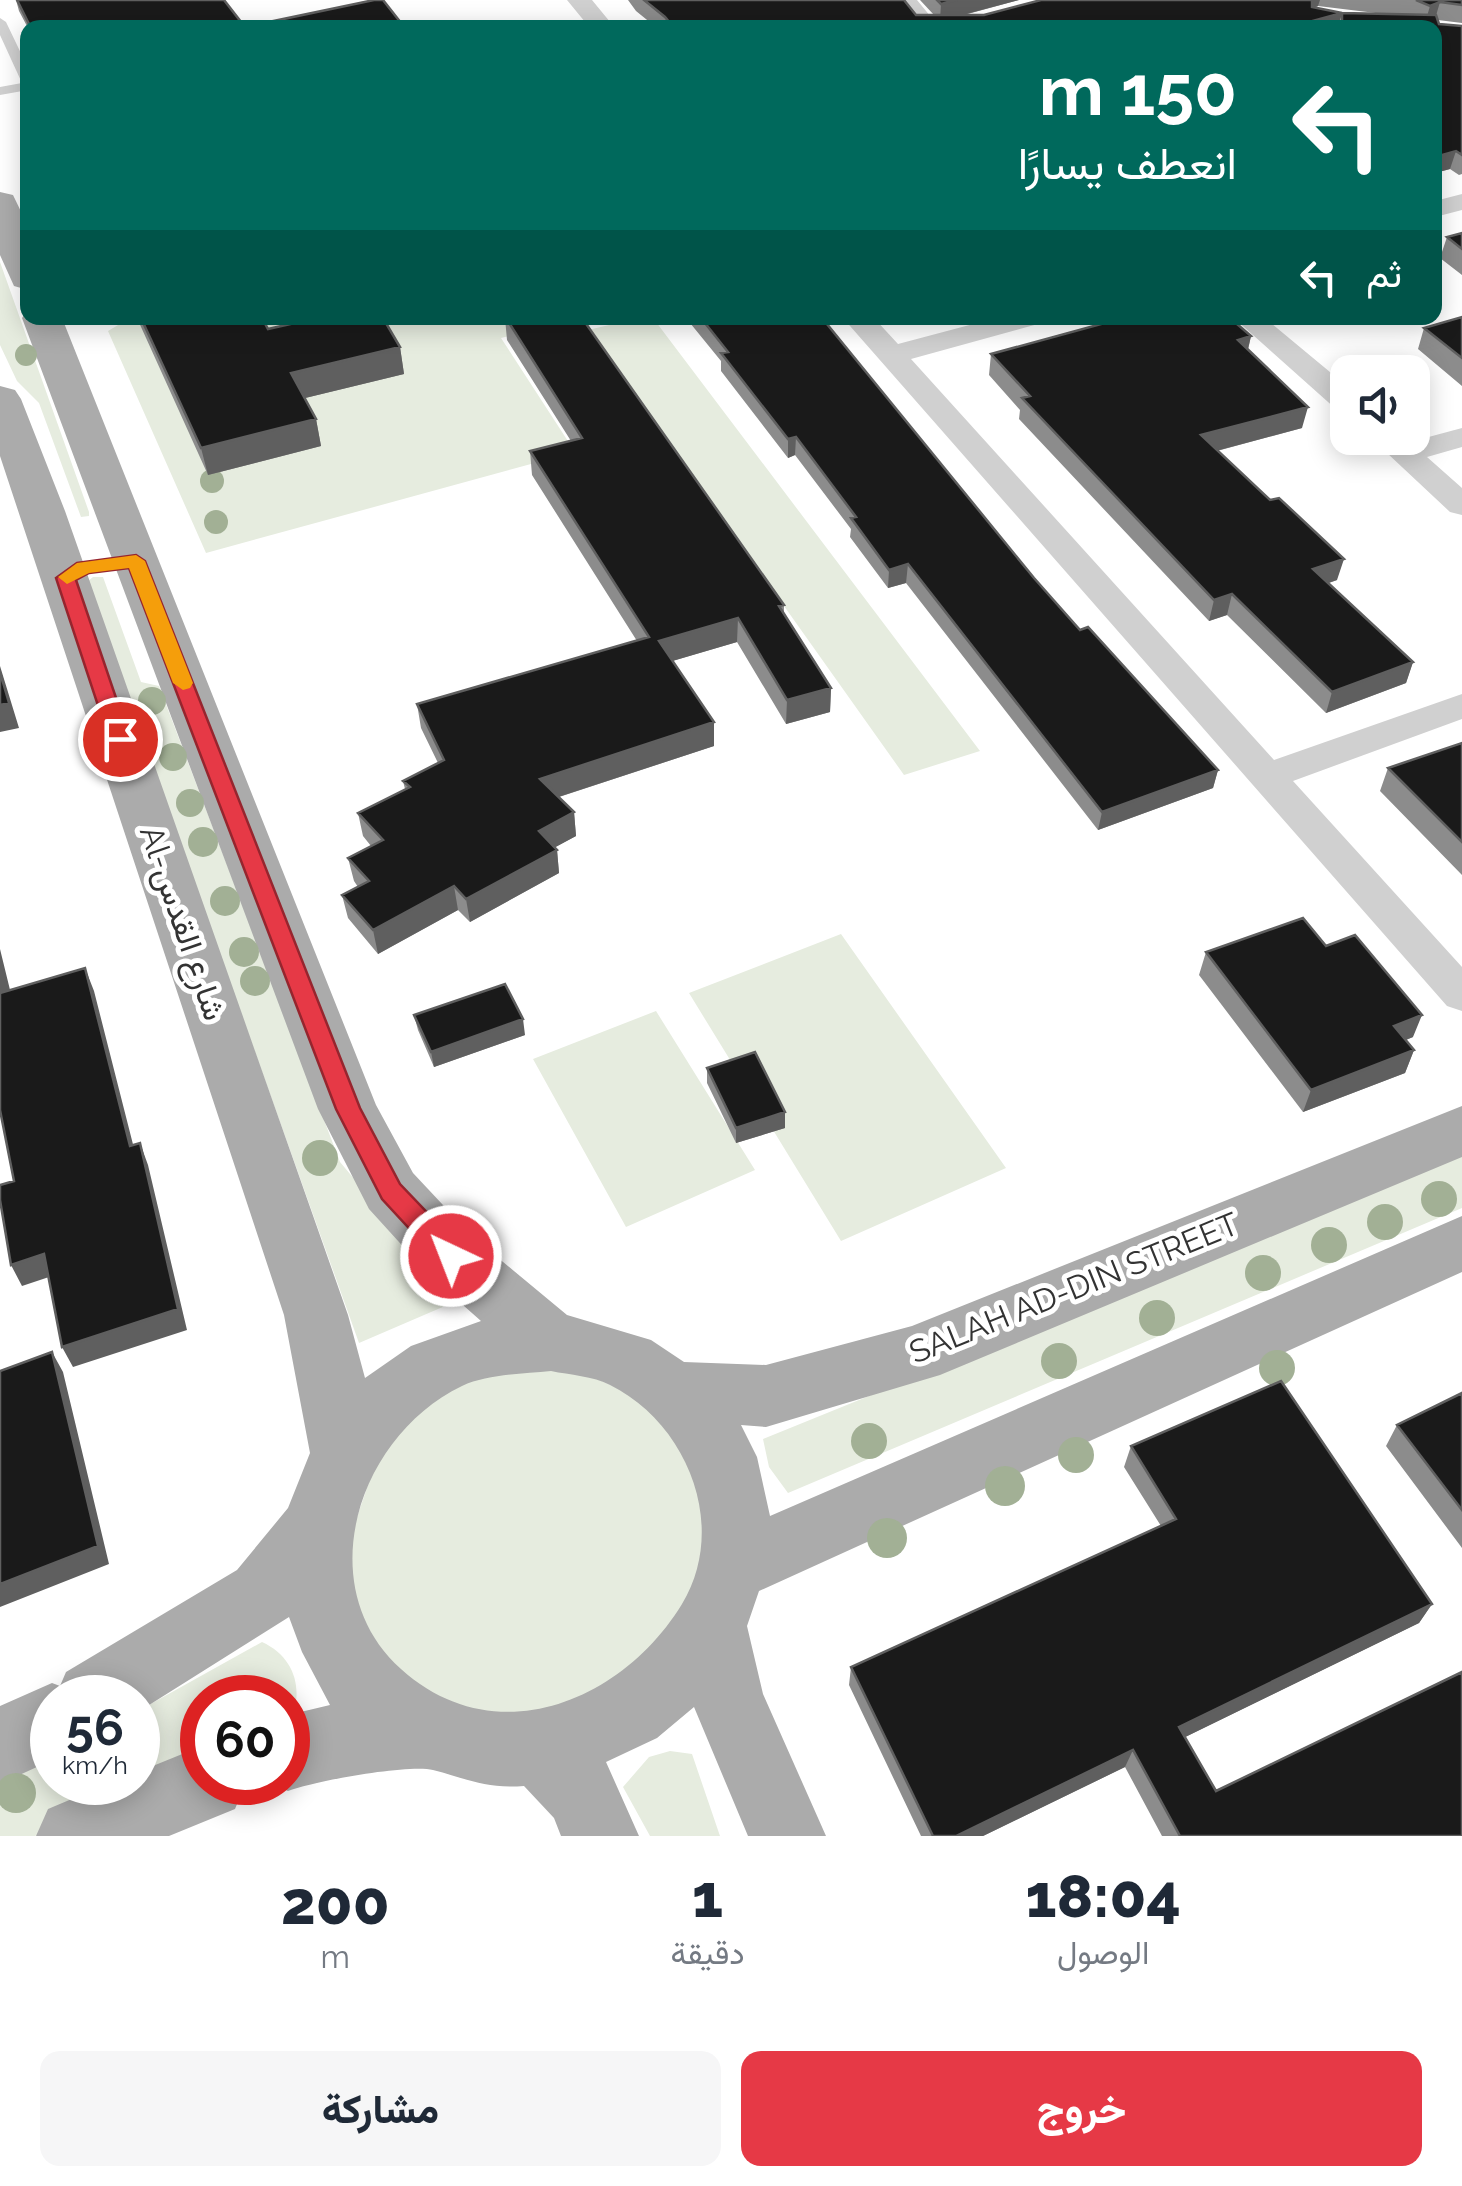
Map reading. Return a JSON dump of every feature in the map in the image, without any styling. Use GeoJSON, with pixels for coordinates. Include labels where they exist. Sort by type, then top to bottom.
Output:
{"type":"FeatureCollection","features":[{"type":"Feature","properties":{"kind":"main road"},"geometry":{"type":"LineString","coordinates":[[0,203],[20,257]]}},
{"type":"Feature","properties":{"kind":"main road"},"geometry":{"type":"LineString","coordinates":[[45,325],[348,1109],[391,1191],[451,1256],[551,1342]]}},
{"type":"Feature","properties":{"kind":"main road","name":"Al-شارع القدس"},"geometry":{"type":"LineString","coordinates":[[0,399],[66,578],[316,1315],[334,1387],[344,1452]]}},
{"type":"Feature","properties":{"kind":"main road"},"geometry":{"type":"LineString","coordinates":[[48,527],[100,520],[117,510]]}},
{"type":"Feature","properties":{"kind":"main road"},"geometry":{"type":"LineString","coordinates":[[66,578],[84,568],[136,561]]}},
{"type":"Feature","properties":{"kind":"main road","name":"SALAH AD-DIN STREET"},"geometry":{"type":"LineString","coordinates":[[675,1392],[766,1396],[917,1354],[1462,1131]]}},
{"type":"Feature","properties":{"kind":"main road"},"geometry":{"type":"LineString","coordinates":[[310,1745],[426,1732],[501,1750],[541,1748],[610,1727],[670,1685],[723,1598],[1462,1244]]}},
{"type":"Feature","properties":{"kind":"main road"},"geometry":{"type":"LineString","coordinates":[[426,1732],[373,1697],[334,1648],[315,1590],[315,1529],[326,1490],[344,1452],[384,1404],[433,1368],[492,1346],[551,1342],[597,1349],[638,1366],[675,1392],[704,1426],[726,1468],[736,1516],[723,1598],[727,1698],[786,1836]]}},
{"type":"Feature","properties":{"kind":"main road"},"geometry":{"type":"LineString","coordinates":[[130,1675],[262,1595],[315,1529]]}},
{"type":"Feature","properties":{"kind":"main road"},"geometry":{"type":"LineString","coordinates":[[0,1746],[30,1731]]}},
{"type":"Feature","properties":{"kind":"main road"},"geometry":{"type":"LineString","coordinates":[[541,1748],[582,1792],[600,1836]]}},
{"type":"Feature","properties":{"kind":"main road"},"geometry":{"type":"LineString","coordinates":[[75,1836],[180,1793]]}},
{"type":"Feature","properties":{"kind":"street"},"geometry":{"type":"LineString","coordinates":[[579,0],[595,20]]}},
{"type":"Feature","properties":{"kind":"street"},"geometry":{"type":"LineString","coordinates":[[904,0],[921,20]]}},
{"type":"Feature","properties":{"kind":"street"},"geometry":{"type":"LineString","coordinates":[[864,325],[1462,994]]}},
{"type":"Feature","properties":{"kind":"street"},"geometry":{"type":"LineString","coordinates":[[891,355],[1002,325]]}},
{"type":"Feature","properties":{"kind":"street"},"geometry":{"type":"LineString","coordinates":[[1256,325],[1330,388]]}},
{"type":"Feature","properties":{"kind":"street"},"geometry":{"type":"LineString","coordinates":[[1430,441],[1462,437]]}},
{"type":"Feature","properties":{"kind":"street"},"geometry":{"type":"LineString","coordinates":[[1407,455],[1462,505]]}},
{"type":"Feature","properties":{"kind":"street"},"geometry":{"type":"LineString","coordinates":[[1268,776],[1462,706]]}},
{"type":"Feature","properties":{"kind":"lane"},"geometry":{"type":"LineString","coordinates":[[0,22],[20,66]]}},
{"type":"Feature","properties":{"kind":"shaded area"},"geometry":{"type":"Polygon","coordinates":[[[0,262],[89,516],[81,517],[39,403],[17,381],[0,345],[0,262]]]}},
{"type":"Feature","properties":{"kind":"shaded area"},"geometry":{"type":"Polygon","coordinates":[[[118,325],[554,325],[501,338],[575,452],[206,553],[108,331],[118,325]]]}},
{"type":"Feature","properties":{"kind":"shaded area"},"geometry":{"type":"Polygon","coordinates":[[[609,325],[658,325],[980,751],[904,775],[588,330],[609,325]]]}},
{"type":"Feature","properties":{"kind":"shaded area"},"geometry":{"type":"Polygon","coordinates":[[[103,577],[141,682],[159,686],[340,1162],[443,1285],[452,1303],[359,1343],[87,582],[103,577]]]}},
{"type":"Feature","properties":{"kind":"shaded area"},"geometry":{"type":"Polygon","coordinates":[[[841,934],[1006,1168],[841,1241],[689,993],[841,934]]]}},
{"type":"Feature","properties":{"kind":"shaded area"},"geometry":{"type":"Polygon","coordinates":[[[656,1011],[755,1170],[626,1227],[533,1059],[656,1011]]]}},
{"type":"Feature","properties":{"kind":"shaded area"},"geometry":{"type":"Polygon","coordinates":[[[1462,1155],[1462,1208],[788,1493],[769,1467],[763,1439],[1462,1155]]]}},
{"type":"Feature","properties":{"kind":"shaded area"},"geometry":{"type":"Polygon","coordinates":[[[533,1367],[589,1375],[640,1399],[678,1439],[702,1491],[706,1549],[689,1607],[604,1694],[545,1714],[483,1713],[427,1693],[382,1657],[354,1608],[345,1552],[381,1447],[423,1405],[475,1378],[533,1367]]]}},
{"type":"Feature","properties":{"kind":"shaded area"},"geometry":{"type":"Polygon","coordinates":[[[262,1642],[283,1657],[293,1675],[203,1675],[262,1642]]]}},
{"type":"Feature","properties":{"kind":"shaded area"},"geometry":{"type":"Polygon","coordinates":[[[180,1688],[180,1775],[160,1784],[160,1699],[180,1688]]]}},
{"type":"Feature","properties":{"kind":"shaded area"},"geometry":{"type":"Polygon","coordinates":[[[670,1751],[692,1754],[720,1836],[650,1836],[623,1787],[649,1757],[670,1751]]]}},
{"type":"Feature","properties":{"kind":"shaded area"},"geometry":{"type":"Polygon","coordinates":[[[30,1759],[30,1805],[109,1805],[35,1836],[0,1836],[0,1772],[30,1759]]]}},
{"type":"Feature","properties":{"kind":"building"},"geometry":{"type":"Polygon","coordinates":[[[17,0],[224,0],[240,20],[27,20],[17,0]]]}},
{"type":"Feature","properties":{"kind":"building"},"geometry":{"type":"Polygon","coordinates":[[[374,0],[383,0],[399,20],[278,20],[374,0]]]}},
{"type":"Feature","properties":{"kind":"building"},"geometry":{"type":"Polygon","coordinates":[[[644,0],[904,0],[916,15],[984,15],[1041,0],[1312,0],[1312,7],[1342,13],[1316,20],[665,17],[644,0]]]}},
{"type":"Feature","properties":{"kind":"building"},"geometry":{"type":"Polygon","coordinates":[[[1416,0],[1462,0],[1462,5],[1440,2],[1430,6],[1416,0]]]}},
{"type":"Feature","properties":{"kind":"building"},"geometry":{"type":"Polygon","coordinates":[[[1342,13],[1436,15],[1438,20],[1342,20],[1342,13]]]}},
{"type":"Feature","properties":{"kind":"building"},"geometry":{"type":"Polygon","coordinates":[[[1442,24],[1462,26],[1462,155],[1456,151],[1442,155],[1442,24]]]}},
{"type":"Feature","properties":{"kind":"building"},"geometry":{"type":"Polygon","coordinates":[[[1462,233],[1462,249],[1447,237],[1462,233]]]}},
{"type":"Feature","properties":{"kind":"building"},"geometry":{"type":"Polygon","coordinates":[[[1462,317],[1462,358],[1424,328],[1462,317]]]}},
{"type":"Feature","properties":{"kind":"building"},"geometry":{"type":"Polygon","coordinates":[[[144,325],[266,325],[268,329],[286,325],[387,325],[400,347],[291,373],[316,419],[201,448],[144,325]]]}},
{"type":"Feature","properties":{"kind":"building"},"geometry":{"type":"Polygon","coordinates":[[[510,325],[587,325],[784,605],[779,606],[831,688],[787,700],[738,618],[659,641],[714,722],[540,779],[574,812],[539,831],[557,850],[466,899],[454,886],[373,930],[342,895],[369,881],[348,858],[383,840],[358,813],[410,787],[403,781],[444,760],[417,704],[649,637],[530,451],[582,438],[510,325]]]}},
{"type":"Feature","properties":{"kind":"building"},"geometry":{"type":"Polygon","coordinates":[[[707,325],[828,325],[1034,578],[1080,630],[1088,627],[1218,770],[1102,812],[908,564],[889,570],[851,518],[856,517],[796,437],[788,439],[721,353],[728,352],[707,325]]]}},
{"type":"Feature","properties":{"kind":"building"},"geometry":{"type":"Polygon","coordinates":[[[1097,325],[1238,325],[1251,336],[1238,340],[1308,407],[1201,435],[1270,500],[1279,498],[1344,559],[1313,569],[1413,662],[1332,692],[1232,594],[1214,600],[1022,398],[1030,396],[991,354],[1097,325]]]}},
{"type":"Feature","properties":{"kind":"building"},"geometry":{"type":"Polygon","coordinates":[[[0,672],[9,703],[0,705],[0,672]]]}},
{"type":"Feature","properties":{"kind":"building"},"geometry":{"type":"Polygon","coordinates":[[[1462,743],[1462,842],[1388,768],[1462,743]]]}},
{"type":"Feature","properties":{"kind":"building"},"geometry":{"type":"Polygon","coordinates":[[[1303,918],[1326,946],[1355,935],[1422,1015],[1394,1026],[1414,1050],[1311,1090],[1206,952],[1303,918]]]}},
{"type":"Feature","properties":{"kind":"building"},"geometry":{"type":"Polygon","coordinates":[[[85,968],[130,1146],[140,1143],[178,1309],[62,1347],[44,1254],[11,1265],[0,1200],[0,1185],[14,1181],[0,1110],[0,993],[85,968]]]}},
{"type":"Feature","properties":{"kind":"building"},"geometry":{"type":"Polygon","coordinates":[[[505,984],[523,1019],[431,1052],[414,1015],[505,984]]]}},
{"type":"Feature","properties":{"kind":"building"},"geometry":{"type":"Polygon","coordinates":[[[755,1052],[785,1112],[736,1128],[707,1068],[755,1052]]]}},
{"type":"Feature","properties":{"kind":"building"},"geometry":{"type":"Polygon","coordinates":[[[52,1352],[98,1546],[0,1584],[0,1371],[52,1352]]]}},
{"type":"Feature","properties":{"kind":"building"},"geometry":{"type":"Polygon","coordinates":[[[1281,1381],[1432,1604],[1179,1727],[1216,1791],[1462,1672],[1462,1836],[1180,1836],[1133,1750],[956,1836],[933,1836],[851,1667],[1176,1519],[1131,1446],[1281,1381]]]}},
{"type":"Feature","properties":{"kind":"building"},"geometry":{"type":"Polygon","coordinates":[[[1462,1393],[1462,1510],[1397,1425],[1462,1393]]]}},
{"type":"Feature","properties":{"kind":"slow traffic"},"geometry":{"type":"LineString","coordinates":[[67,577],[113,561],[136,561],[183,683]]}},
{"type":"Feature","properties":{"kind":"route"},"geometry":{"type":"LineString","coordinates":[[120,739],[66,578],[84,568],[113,561],[136,561],[348,1109],[391,1191],[451,1256]]}}]}
